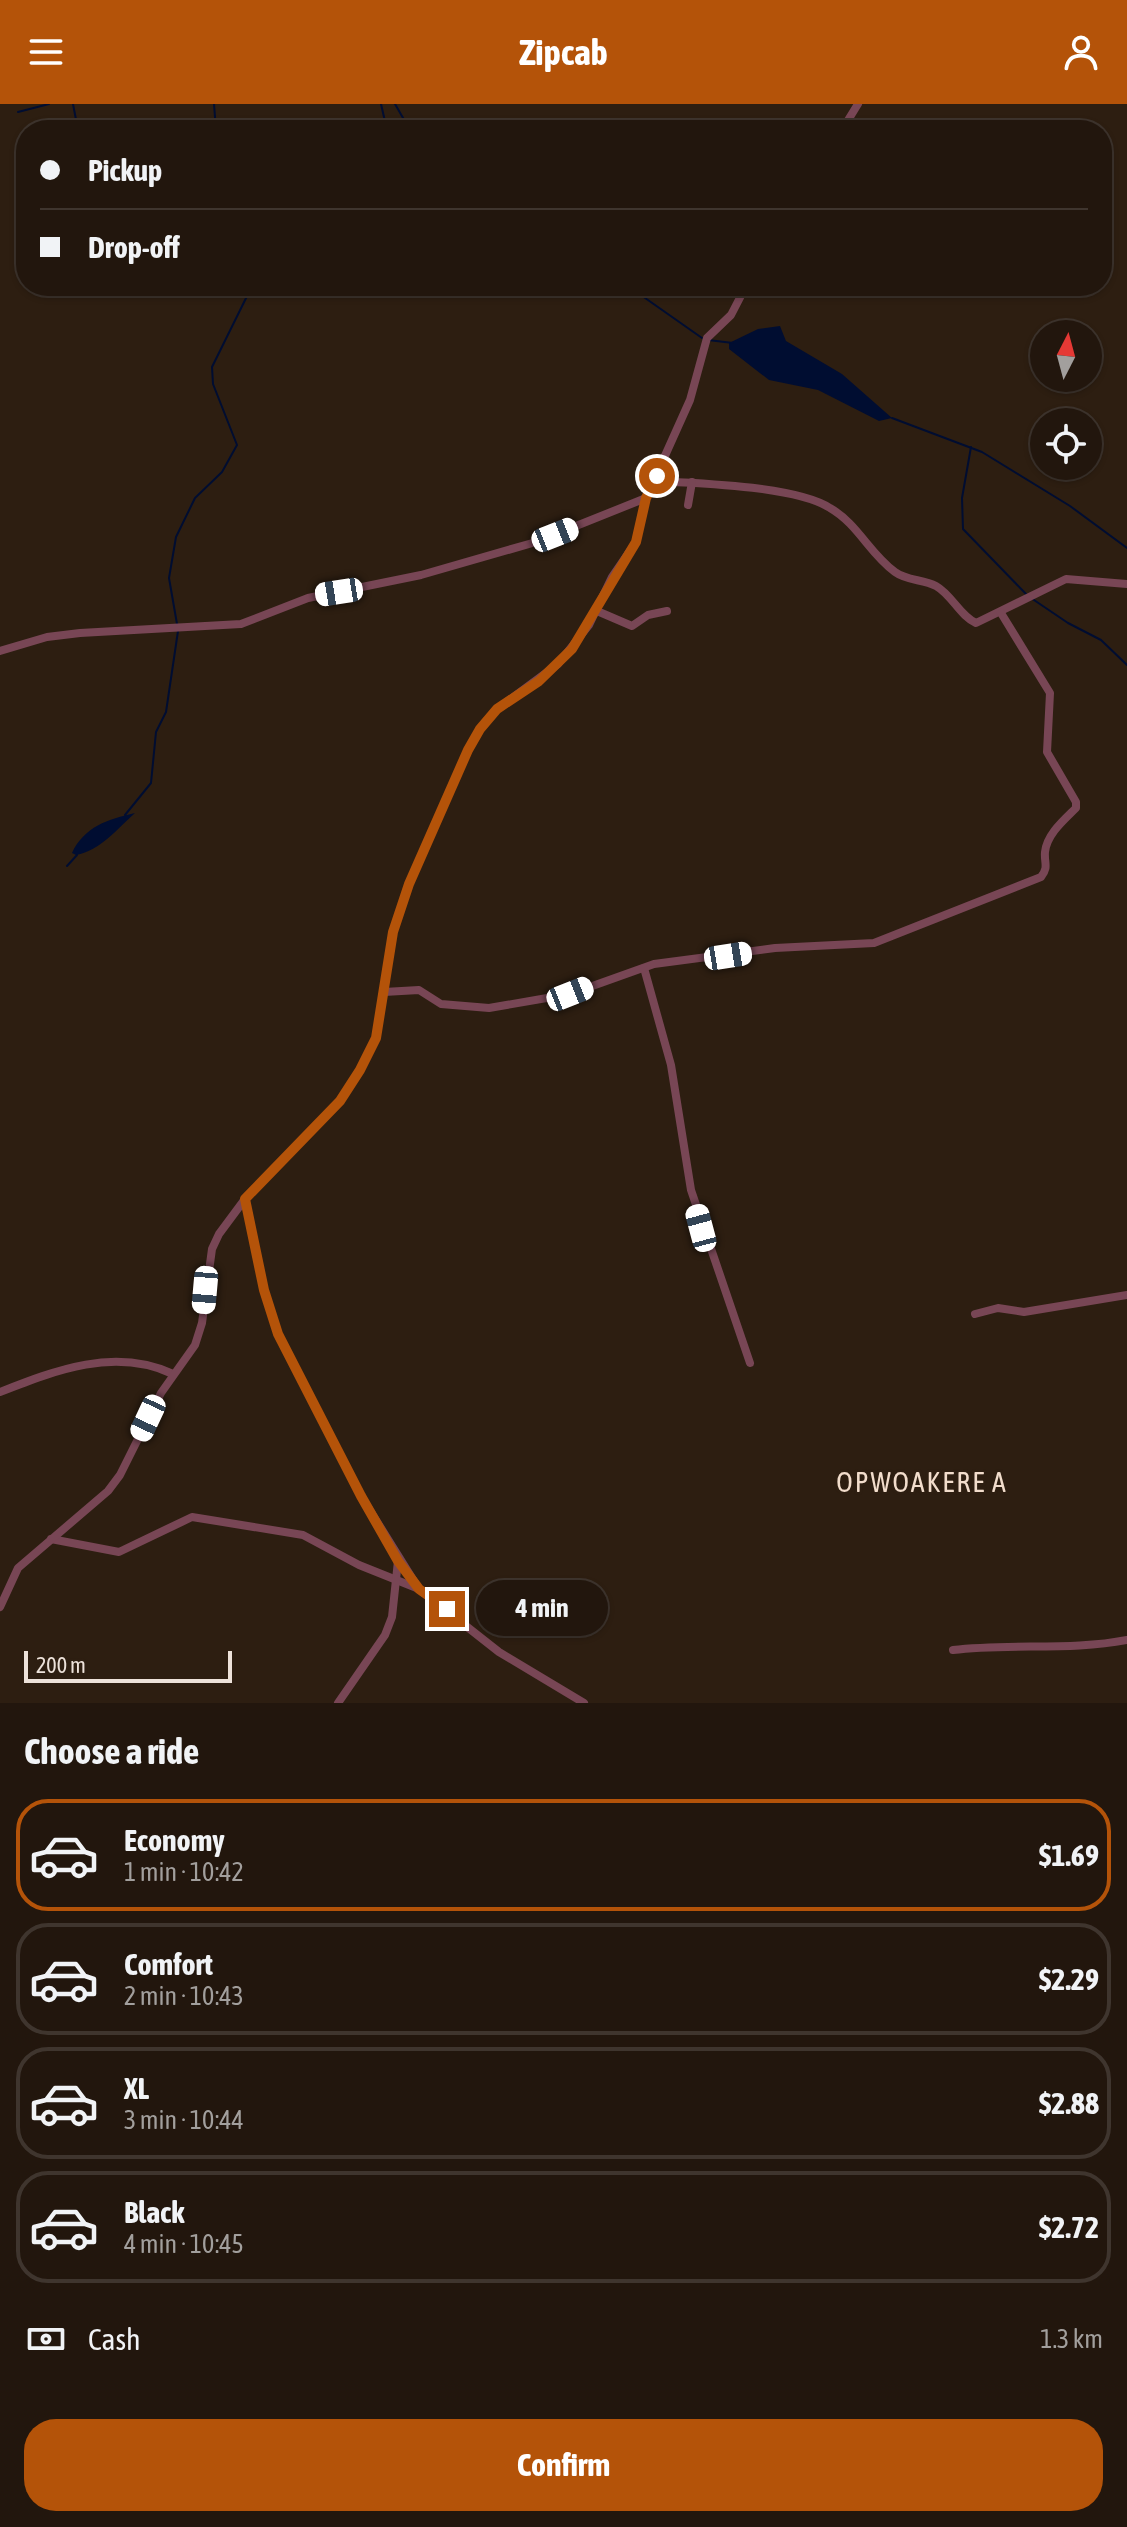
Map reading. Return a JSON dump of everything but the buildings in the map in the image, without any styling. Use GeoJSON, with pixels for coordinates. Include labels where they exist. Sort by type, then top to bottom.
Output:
{"type":"FeatureCollection","features":[{"type":"Feature","properties":{"kind":"street"},"geometry":{"type":"LineString","coordinates":[[0,1607],[18,1568],[108,1491],[120,1475],[173,1374],[195,1345],[212,1249],[245,1199],[340,1101],[354,1080],[376,1038],[393,932],[409,884],[480,729],[497,709],[558,664],[597,611],[612,577],[636,542],[646,498],[690,400],[707,338],[731,315],[741,296]]}},
{"type":"Feature","properties":{"kind":"street"},"geometry":{"type":"LineString","coordinates":[[655,481],[692,482],[791,495],[829,506],[855,526],[867,547],[899,575],[937,587],[971,621],[986,620],[1066,579],[1127,584]]}},
{"type":"Feature","properties":{"kind":"street"},"geometry":{"type":"LineString","coordinates":[[688,505],[692,482]]}},
{"type":"Feature","properties":{"kind":"street"},"geometry":{"type":"LineString","coordinates":[[0,651],[47,637],[80,633],[241,624],[308,598],[421,575],[536,542],[646,498]]}},
{"type":"Feature","properties":{"kind":"street"},"geometry":{"type":"LineString","coordinates":[[597,611],[632,626],[648,615],[667,611]]}},
{"type":"Feature","properties":{"kind":"street"},"geometry":{"type":"LineString","coordinates":[[384,992],[419,990],[441,1004],[489,1008],[570,994],[644,968],[775,948],[874,943],[1041,877],[1047,865],[1046,848],[1053,832],[1076,808],[1076,802],[1047,752],[1050,693],[1001,613]]}},
{"type":"Feature","properties":{"kind":"street"},"geometry":{"type":"LineString","coordinates":[[644,968],[671,1065],[694,1203],[750,1363]]}},
{"type":"Feature","properties":{"kind":"street"},"geometry":{"type":"LineString","coordinates":[[245,1199],[264,1290],[278,1334],[398,1561],[419,1589],[499,1652],[584,1703]]}},
{"type":"Feature","properties":{"kind":"street"},"geometry":{"type":"LineString","coordinates":[[975,1314],[998,1308],[1024,1312],[1127,1295]]}},
{"type":"Feature","properties":{"kind":"street"},"geometry":{"type":"LineString","coordinates":[[0,1392],[59,1369],[104,1362],[151,1364],[173,1374]]}},
{"type":"Feature","properties":{"kind":"street"},"geometry":{"type":"LineString","coordinates":[[51,1539],[119,1552],[171,1525],[192,1517],[207,1517],[303,1535],[419,1589]]}},
{"type":"Feature","properties":{"kind":"street"},"geometry":{"type":"LineString","coordinates":[[338,1703],[385,1635],[394,1606],[398,1561]]}},
{"type":"Feature","properties":{"kind":"street"},"geometry":{"type":"LineString","coordinates":[[953,1650],[999,1645],[1106,1645],[1127,1640]]}},
{"type":"Feature","properties":{"kind":"water"},"geometry":{"type":"Polygon","coordinates":[[[780,326],[786,341],[842,374],[892,418],[879,421],[818,390],[769,380],[729,349],[729,343],[758,329],[780,326]]]}},
{"type":"Feature","properties":{"kind":"water"},"geometry":{"type":"Polygon","coordinates":[[[135,813],[101,844],[76,855],[72,853],[90,830],[135,813]]]}},
{"type":"Feature","properties":{"kind":"waterway"},"geometry":{"type":"LineString","coordinates":[[18,112],[49,104]]}},
{"type":"Feature","properties":{"kind":"waterway"},"geometry":{"type":"LineString","coordinates":[[73,104],[76,120]]}},
{"type":"Feature","properties":{"kind":"waterway"},"geometry":{"type":"LineString","coordinates":[[214,104],[215,120]]}},
{"type":"Feature","properties":{"kind":"waterway"},"geometry":{"type":"LineString","coordinates":[[381,104],[385,120]]}},
{"type":"Feature","properties":{"kind":"waterway"},"geometry":{"type":"LineString","coordinates":[[395,104],[404,120]]}},
{"type":"Feature","properties":{"kind":"waterway"},"geometry":{"type":"LineString","coordinates":[[177,624],[169,578],[176,537],[195,498],[222,472],[237,445],[213,384],[212,367],[247,296]]}},
{"type":"Feature","properties":{"kind":"waterway"},"geometry":{"type":"LineString","coordinates":[[642,296],[702,338]]}},
{"type":"Feature","properties":{"kind":"waterway"},"geometry":{"type":"LineString","coordinates":[[708,340],[733,343]]}},
{"type":"Feature","properties":{"kind":"waterway"},"geometry":{"type":"LineString","coordinates":[[892,418],[982,452],[1070,506],[1127,548]]}},
{"type":"Feature","properties":{"kind":"waterway"},"geometry":{"type":"LineString","coordinates":[[971,447],[962,498],[963,529],[1026,594]]}},
{"type":"Feature","properties":{"kind":"waterway"},"geometry":{"type":"LineString","coordinates":[[1031,598],[1068,623],[1101,640],[1127,665]]}},
{"type":"Feature","properties":{"kind":"waterway"},"geometry":{"type":"LineString","coordinates":[[125,815],[151,783],[156,732],[166,712],[178,631]]}},
{"type":"Feature","properties":{"kind":"waterway"},"geometry":{"type":"LineString","coordinates":[[67,866],[77,855]]}},
{"type":"Feature","properties":{"kind":"district","name":"OPWOAKERE A"},"geometry":{"type":"Point","coordinates":[922,1482]}},
{"type":"Feature","properties":{"kind":"route"},"geometry":{"type":"LineString","coordinates":[[447,1609],[419,1589],[398,1561],[297,1376],[278,1334],[264,1290],[245,1199],[340,1101],[360,1070],[376,1038],[393,932],[409,884],[468,750],[497,709],[523,693],[558,664],[589,625],[612,577],[636,542],[646,498],[657,476]]}}]}
